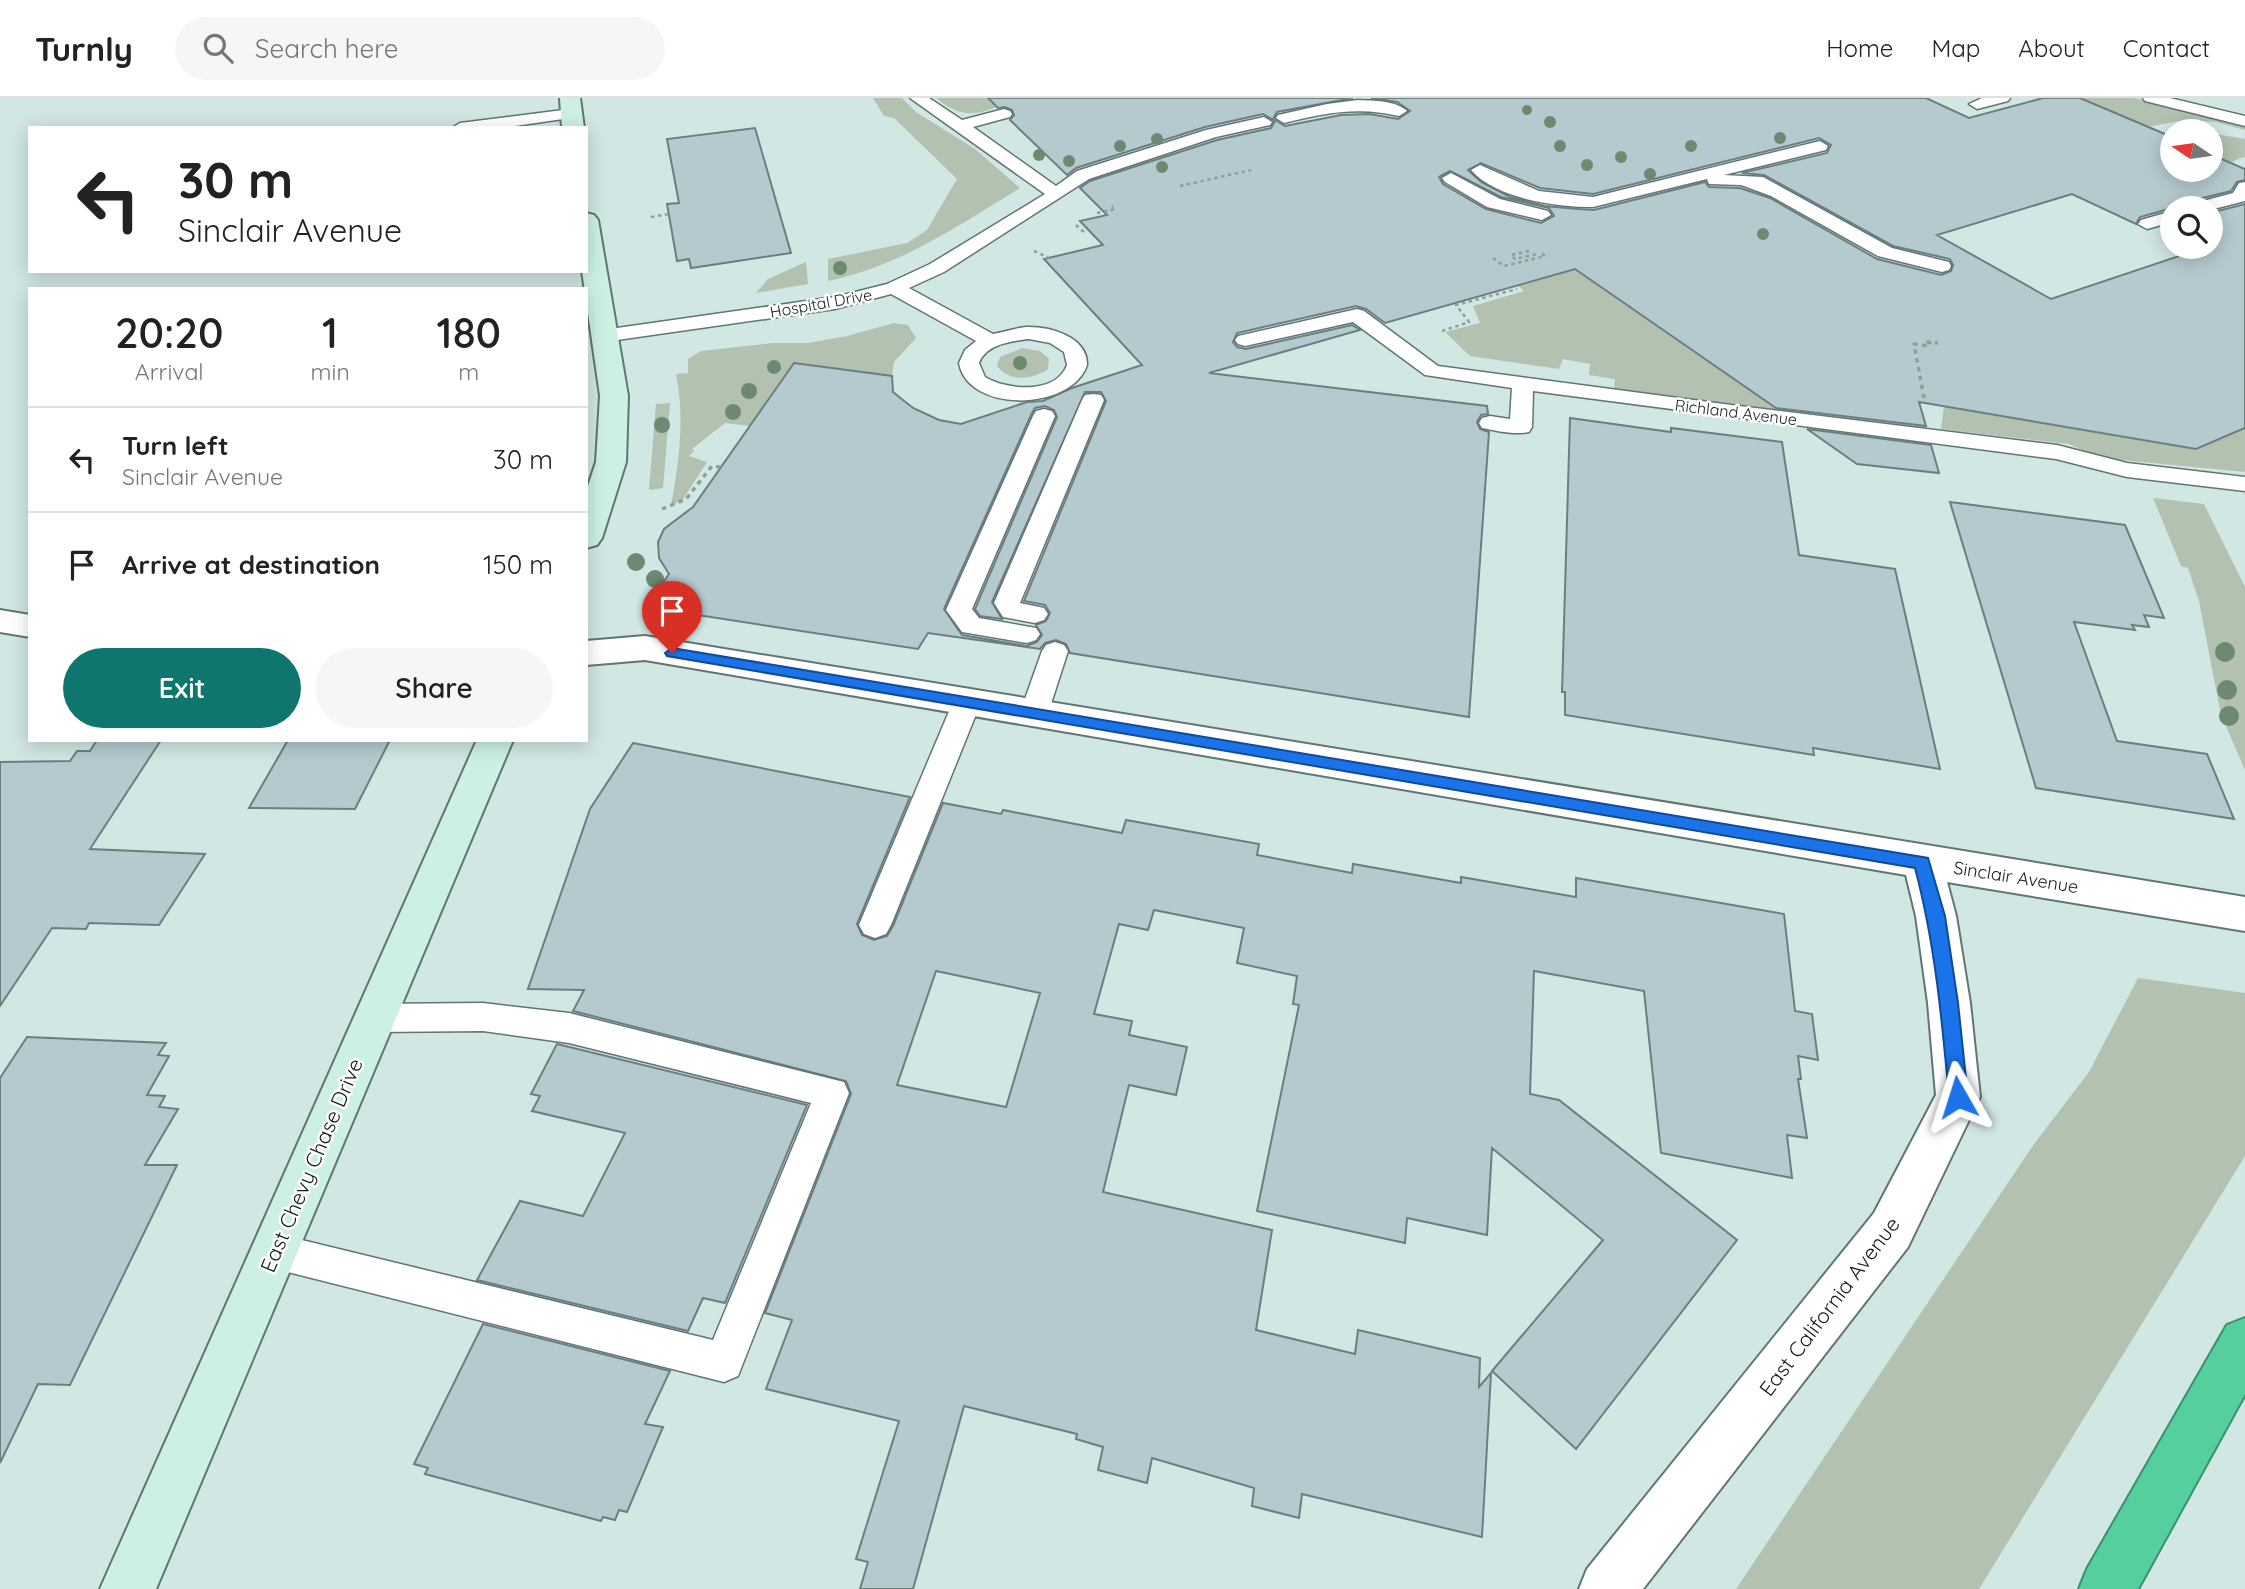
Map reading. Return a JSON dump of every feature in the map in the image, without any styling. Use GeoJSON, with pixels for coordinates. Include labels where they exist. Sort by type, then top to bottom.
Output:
{"type":"FeatureCollection","features":[{"type":"Feature","properties":{"kind":"highway"},"geometry":{"type":"LineString","coordinates":[[2107,1589],[2245,1343]]}},
{"type":"Feature","properties":{"kind":"main road"},"geometry":{"type":"LineString","coordinates":[[588,239],[597,327],[614,396],[611,462],[588,532]]}},
{"type":"Feature","properties":{"kind":"main road","name":"East Chevy Chase Drive"},"geometry":{"type":"LineString","coordinates":[[128,1589],[494,742]]}},
{"type":"Feature","properties":{"kind":"street"},"geometry":{"type":"LineString","coordinates":[[0,621],[28,626]]}},
{"type":"Feature","properties":{"kind":"street","name":"Sinclair Avenue"},"geometry":{"type":"LineString","coordinates":[[588,653],[645,648],[2245,914]]}},
{"type":"Feature","properties":{"kind":"street","name":"East California Avenue"},"geometry":{"type":"LineString","coordinates":[[1607,1589],[1891,1230],[1958,1097],[1938,928],[1922,862]]}},
{"type":"Feature","properties":{"kind":"lane"},"geometry":{"type":"LineString","coordinates":[[918,98],[1016,163],[1028,176],[1057,194]]}},
{"type":"Feature","properties":{"kind":"lane"},"geometry":{"type":"LineString","coordinates":[[1282,122],[1294,104],[1286,98]]}},
{"type":"Feature","properties":{"kind":"lane"},"geometry":{"type":"LineString","coordinates":[[1978,104],[2002,98]]}},
{"type":"Feature","properties":{"kind":"lane"},"geometry":{"type":"LineString","coordinates":[[2151,98],[2245,121]]}},
{"type":"Feature","properties":{"kind":"lane"},"geometry":{"type":"LineString","coordinates":[[1057,194],[1163,156],[1355,102],[1378,102],[1399,111]]}},
{"type":"Feature","properties":{"kind":"lane"},"geometry":{"type":"LineString","coordinates":[[1057,194],[1101,163],[1189,141],[1335,114],[1354,112],[1371,117]]}},
{"type":"Feature","properties":{"kind":"lane"},"geometry":{"type":"LineString","coordinates":[[475,126],[571,113]]}},
{"type":"Feature","properties":{"kind":"lane"},"geometry":{"type":"LineString","coordinates":[[958,126],[1004,114]]}},
{"type":"Feature","properties":{"kind":"lane"},"geometry":{"type":"LineString","coordinates":[[1335,114],[1347,116],[1353,121]]}},
{"type":"Feature","properties":{"kind":"lane"},"geometry":{"type":"LineString","coordinates":[[1173,129],[1189,141]]}},
{"type":"Feature","properties":{"kind":"lane"},"geometry":{"type":"LineString","coordinates":[[1480,170],[1503,186],[1550,208],[1582,219],[1634,197],[1820,146]]}},
{"type":"Feature","properties":{"kind":"lane"},"geometry":{"type":"LineString","coordinates":[[1756,162],[1751,173],[1759,184],[1885,252],[1942,266]]}},
{"type":"Feature","properties":{"kind":"lane"},"geometry":{"type":"LineString","coordinates":[[1451,178],[1479,198],[1501,207],[1550,208]]}},
{"type":"Feature","properties":{"kind":"lane"},"geometry":{"type":"LineString","coordinates":[[1634,197],[1725,179],[1743,180],[1772,191]]}},
{"type":"Feature","properties":{"kind":"lane"},"geometry":{"type":"LineString","coordinates":[[1431,183],[1462,207]]}},
{"type":"Feature","properties":{"kind":"lane"},"geometry":{"type":"LineString","coordinates":[[2223,201],[2240,197],[2245,187]]}},
{"type":"Feature","properties":{"kind":"lane","name":"Hospital Drive"},"geometry":{"type":"LineString","coordinates":[[597,327],[835,303],[894,288],[937,268],[1057,194]]}},
{"type":"Feature","properties":{"kind":"lane"},"geometry":{"type":"LineString","coordinates":[[1516,230],[1546,226],[1550,208]]}},
{"type":"Feature","properties":{"kind":"lane"},"geometry":{"type":"LineString","coordinates":[[2147,224],[2160,220]]}},
{"type":"Feature","properties":{"kind":"lane"},"geometry":{"type":"LineString","coordinates":[[894,288],[990,341]]}},
{"type":"Feature","properties":{"kind":"lane","name":"Richland Avenue"},"geometry":{"type":"LineString","coordinates":[[1245,340],[1357,315],[1432,371],[2057,452],[2127,470],[2245,484]]}},
{"type":"Feature","properties":{"kind":"lane"},"geometry":{"type":"LineString","coordinates":[[1047,400],[997,391],[981,383],[971,373],[970,361],[976,350],[990,341],[1009,335],[1050,336],[1066,343],[1076,353],[1084,384],[1007,603],[1012,611],[1031,624],[971,626],[958,610],[1047,400],[1073,376],[1084,384]]}},
{"type":"Feature","properties":{"kind":"lane"},"geometry":{"type":"LineString","coordinates":[[1490,423],[1521,427],[1523,383]]}},
{"type":"Feature","properties":{"kind":"lane"},"geometry":{"type":"LineString","coordinates":[[1034,713],[1055,651]]}},
{"type":"Feature","properties":{"kind":"lane"},"geometry":{"type":"LineString","coordinates":[[874,925],[967,702]]}},
{"type":"Feature","properties":{"kind":"lane"},"geometry":{"type":"LineString","coordinates":[[274,1252],[724,1362],[832,1093],[569,1028],[482,1017],[375,1018]]}},
{"type":"Feature","properties":{"kind":"path"},"geometry":{"type":"LineString","coordinates":[[651,217],[669,214]]}},
{"type":"Feature","properties":{"kind":"path"},"geometry":{"type":"LineString","coordinates":[[1493,258],[1504,267],[1545,256],[1541,253],[1515,259],[1511,255],[1536,249]]}},
{"type":"Feature","properties":{"kind":"path"},"geometry":{"type":"LineString","coordinates":[[1438,332],[1469,322],[1456,306],[1517,289]]}},
{"type":"Feature","properties":{"kind":"path"},"geometry":{"type":"LineString","coordinates":[[1938,343],[1928,342],[1929,346],[1914,344],[1924,398],[1932,399],[1939,437]]}},
{"type":"Feature","properties":{"kind":"path"},"geometry":{"type":"LineString","coordinates":[[662,509],[674,507],[687,499],[712,466],[721,467]]}},
{"type":"Feature","properties":{"kind":"green space"},"geometry":{"type":"Polygon","coordinates":[[[873,98],[902,98],[916,112],[975,149],[1020,188],[904,255],[828,281],[828,259],[907,243],[927,230],[957,179],[894,118],[884,116],[873,98]]]}},
{"type":"Feature","properties":{"kind":"green space"},"geometry":{"type":"Polygon","coordinates":[[[936,98],[987,98],[996,107],[964,113],[950,108],[936,98]]]}},
{"type":"Feature","properties":{"kind":"green space"},"geometry":{"type":"Polygon","coordinates":[[[2081,98],[2135,98],[2215,119],[2160,119],[2160,125],[2147,127],[2081,98]]]}},
{"type":"Feature","properties":{"kind":"green space"},"geometry":{"type":"Polygon","coordinates":[[[2223,121],[2245,127],[2245,130],[2223,124],[2223,121]]]}},
{"type":"Feature","properties":{"kind":"green space"},"geometry":{"type":"Polygon","coordinates":[[[2223,135],[2245,139],[2245,157],[2228,166],[2223,174],[2223,135]]]}},
{"type":"Feature","properties":{"kind":"green space"},"geometry":{"type":"Polygon","coordinates":[[[806,262],[808,284],[756,293],[768,279],[806,262]]]}},
{"type":"Feature","properties":{"kind":"green space"},"geometry":{"type":"Polygon","coordinates":[[[1573,268],[1727,374],[1765,361],[1919,401],[1925,428],[1623,396],[1614,391],[1615,379],[1589,375],[1590,364],[1563,359],[1559,369],[1470,356],[1445,332],[1480,323],[1473,306],[1524,291],[1517,285],[1573,268]]]}},
{"type":"Feature","properties":{"kind":"green space"},"geometry":{"type":"Polygon","coordinates":[[[894,323],[908,325],[916,338],[894,362],[892,376],[794,363],[750,426],[725,423],[692,449],[694,451],[689,456],[707,462],[683,499],[671,506],[680,440],[676,374],[688,373],[688,359],[701,351],[773,343],[808,343],[894,323]]]}},
{"type":"Feature","properties":{"kind":"green space"},"geometry":{"type":"Polygon","coordinates":[[[1022,348],[1040,351],[1049,359],[1048,369],[1021,378],[1008,375],[997,366],[1000,357],[1022,348]]]}},
{"type":"Feature","properties":{"kind":"green space"},"geometry":{"type":"Polygon","coordinates":[[[670,403],[663,488],[649,490],[656,404],[670,403]]]}},
{"type":"Feature","properties":{"kind":"green space"},"geometry":{"type":"Polygon","coordinates":[[[1944,406],[2196,449],[2245,428],[2245,472],[2100,458],[2069,444],[1941,429],[1944,406]]]}},
{"type":"Feature","properties":{"kind":"green space"},"geometry":{"type":"Polygon","coordinates":[[[2153,498],[2204,504],[2245,587],[2245,770],[2221,715],[2199,601],[2188,568],[2181,566],[2153,498]]]}},
{"type":"Feature","properties":{"kind":"green space"},"geometry":{"type":"Polygon","coordinates":[[[2138,978],[2245,993],[2245,1156],[1979,1589],[1736,1589],[2034,1144],[2089,1072],[2138,978]]]}},
{"type":"Feature","properties":{"kind":"building"},"geometry":{"type":"Polygon","coordinates":[[[988,98],[1353,98],[1277,112],[1273,119],[1285,126],[1341,115],[1369,114],[1398,119],[1410,111],[1397,102],[1371,98],[1926,98],[1969,118],[2043,98],[2080,98],[2160,132],[2160,182],[2223,182],[2223,160],[2245,169],[2245,180],[2237,182],[2231,191],[2211,196],[2160,196],[2160,211],[2140,217],[2136,224],[2072,194],[1937,235],[2051,299],[2170,259],[2223,259],[2223,210],[2245,204],[2245,428],[2196,449],[1919,402],[1926,426],[1776,408],[1575,269],[1385,323],[1366,309],[1356,306],[1237,333],[1233,342],[1237,347],[1246,349],[1352,325],[1360,330],[1209,373],[1487,406],[1488,414],[1481,415],[1477,422],[1480,429],[1489,432],[1469,717],[1070,653],[1066,644],[1056,640],[1045,643],[1040,649],[928,633],[918,649],[646,607],[669,574],[659,558],[658,542],[664,529],[693,507],[794,363],[892,376],[893,392],[913,408],[939,420],[961,424],[1027,402],[1043,401],[1072,388],[1142,365],[1044,259],[1103,245],[1080,221],[1107,215],[1080,188],[1090,181],[1217,140],[1271,128],[1275,121],[1263,114],[1205,127],[1076,168],[1067,175],[1010,120],[1014,115],[1012,110],[998,108],[988,98]],[[1819,138],[1593,194],[1540,188],[1481,163],[1468,170],[1481,182],[1510,197],[1545,206],[1578,209],[1594,210],[1705,182],[1709,187],[1740,188],[1770,198],[1877,259],[1941,275],[1951,271],[1953,265],[1950,259],[1893,246],[1764,175],[1742,173],[1827,153],[1831,145],[1819,138]],[[1450,171],[1439,177],[1443,184],[1486,209],[1541,223],[1554,216],[1549,208],[1501,197],[1450,171]],[[1085,392],[992,602],[1002,619],[980,616],[975,609],[1057,417],[1054,410],[1045,406],[1035,408],[1031,415],[944,609],[962,635],[1027,646],[1037,642],[1042,635],[1036,625],[1046,621],[1050,613],[1045,605],[1024,601],[1106,401],[1101,392],[1085,392]]]}},
{"type":"Feature","properties":{"kind":"building"},"geometry":{"type":"Polygon","coordinates":[[[755,128],[791,253],[691,268],[689,259],[677,261],[667,204],[679,203],[667,139],[755,128]]]}},
{"type":"Feature","properties":{"kind":"building"},"geometry":{"type":"Polygon","coordinates":[[[1570,418],[1671,432],[1671,428],[1782,442],[1799,555],[1895,569],[1940,769],[1813,748],[1814,755],[1565,715],[1565,692],[1562,692],[1570,418]]]}},
{"type":"Feature","properties":{"kind":"building"},"geometry":{"type":"Polygon","coordinates":[[[1807,429],[1931,445],[1939,473],[1857,464],[1807,429]]]}},
{"type":"Feature","properties":{"kind":"building"},"geometry":{"type":"Polygon","coordinates":[[[1950,502],[2125,525],[2164,618],[2144,615],[2149,627],[2132,625],[2135,630],[2074,622],[2117,741],[2207,754],[2234,819],[2036,788],[1950,502]]]}},
{"type":"Feature","properties":{"kind":"building"},"geometry":{"type":"Polygon","coordinates":[[[96,742],[160,742],[90,849],[205,854],[159,925],[89,923],[86,929],[52,928],[0,1006],[0,762],[70,761],[77,751],[90,751],[96,742]]]}},
{"type":"Feature","properties":{"kind":"building"},"geometry":{"type":"Polygon","coordinates":[[[287,742],[389,742],[355,809],[249,808],[287,742]]]}},
{"type":"Feature","properties":{"kind":"building"},"geometry":{"type":"Polygon","coordinates":[[[633,743],[910,797],[857,924],[862,935],[874,940],[887,936],[893,926],[943,803],[1001,814],[1003,810],[1122,833],[1126,820],[1259,844],[1257,855],[1352,873],[1353,864],[1461,883],[1461,877],[1576,897],[1576,878],[1784,914],[1795,1011],[1812,1014],[1818,1060],[1798,1056],[1801,1079],[1798,1079],[1807,1138],[1787,1135],[1792,1178],[1661,1153],[1644,991],[1534,971],[1530,1094],[1559,1100],[1737,1240],[1576,1449],[1492,1371],[1603,1240],[1492,1148],[1487,1235],[1407,1218],[1405,1243],[1257,1211],[1299,1005],[1293,1004],[1297,976],[1237,963],[1244,928],[1154,910],[1148,930],[1119,924],[1094,1014],[1132,1021],[1129,1035],[1187,1047],[1176,1095],[1129,1085],[1103,1192],[1272,1230],[1256,1330],[1355,1354],[1358,1330],[1480,1358],[1479,1387],[1491,1373],[1482,1537],[1302,1494],[1299,1518],[1252,1506],[1254,1488],[1152,1458],[1147,1483],[1098,1470],[1103,1447],[1076,1439],[1077,1434],[964,1406],[913,1589],[860,1589],[868,1562],[856,1559],[899,1421],[766,1389],[792,1320],[765,1313],[851,1094],[846,1081],[573,1011],[584,990],[528,989],[590,809],[633,743]],[[936,971],[897,1085],[1006,1107],[1040,993],[936,971]]]}},
{"type":"Feature","properties":{"kind":"building"},"geometry":{"type":"Polygon","coordinates":[[[27,1037],[166,1043],[158,1055],[169,1056],[147,1095],[165,1096],[159,1107],[178,1109],[145,1165],[177,1165],[70,1385],[38,1384],[0,1463],[0,1078],[27,1037]]]}},
{"type":"Feature","properties":{"kind":"building"},"geometry":{"type":"Polygon","coordinates":[[[557,1044],[807,1105],[725,1303],[703,1298],[688,1331],[477,1280],[520,1201],[583,1216],[625,1133],[532,1111],[540,1096],[531,1094],[557,1044]]]}},
{"type":"Feature","properties":{"kind":"building"},"geometry":{"type":"Polygon","coordinates":[[[483,1324],[670,1371],[645,1424],[663,1427],[627,1512],[619,1510],[615,1520],[603,1517],[601,1521],[425,1474],[428,1468],[414,1464],[483,1324]]]}},
{"type":"Feature","properties":{"kind":"route"},"geometry":{"type":"LineString","coordinates":[[672,653],[1922,862],[1936,916],[1949,1003],[1958,1097]]}}]}
